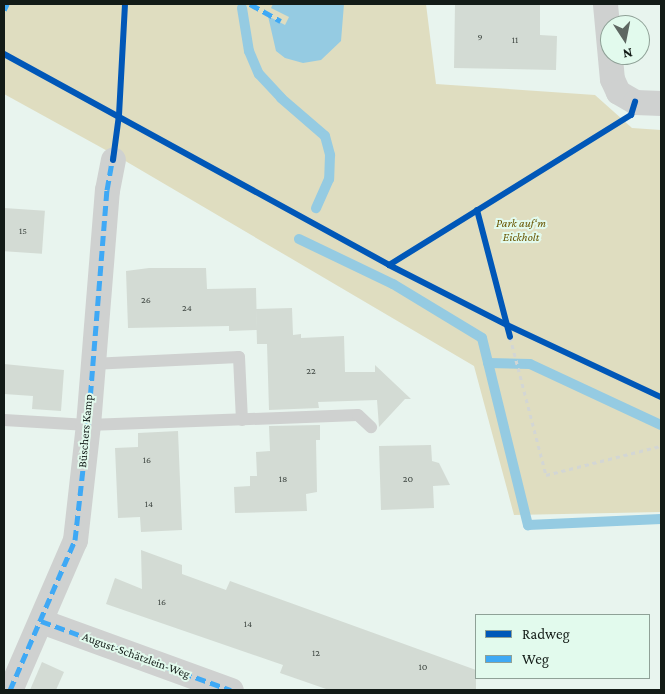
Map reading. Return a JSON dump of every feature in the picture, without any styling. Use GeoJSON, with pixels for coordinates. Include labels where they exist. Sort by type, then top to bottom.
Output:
{"type":"FeatureCollection","features":[{"type":"Feature","properties":{"kind":"street"},"geometry":{"type":"LineString","coordinates":[[605,4],[612,80],[618,92],[635,102],[661,103]]}},
{"type":"Feature","properties":{"kind":"street","name":"Büschers Kamp"},"geometry":{"type":"LineString","coordinates":[[10,690],[75,540],[88,425],[91,364],[113,160]]}},
{"type":"Feature","properties":{"kind":"street","name":"August-Schätzlein-Weg"},"geometry":{"type":"LineString","coordinates":[[41,621],[231,690]]}},
{"type":"Feature","properties":{"kind":"lane"},"geometry":{"type":"LineString","coordinates":[[91,364],[239,357],[242,420]]}},
{"type":"Feature","properties":{"kind":"lane"},"geometry":{"type":"LineString","coordinates":[[4,420],[88,425],[358,415],[371,427]]}},
{"type":"Feature","properties":{"kind":"path"},"geometry":{"type":"LineString","coordinates":[[510,337],[546,475],[661,446]]}},
{"type":"Feature","properties":{"kind":"green space","name":"Park auf‘m Eickholt"},"geometry":{"type":"Polygon","coordinates":[[[4,4],[426,4],[436,84],[595,95],[632,128],[661,130],[661,512],[514,515],[474,366],[122,159],[4,94],[4,4]]]}},
{"type":"Feature","properties":{"kind":"water"},"geometry":{"type":"Polygon","coordinates":[[[273,4],[344,4],[341,41],[321,60],[303,63],[285,58],[276,51],[268,16],[285,25],[289,17],[271,8],[273,4]]]}},
{"type":"Feature","properties":{"kind":"building"},"geometry":{"type":"Polygon","coordinates":[[[455,4],[540,4],[540,35],[557,36],[556,70],[454,68],[455,4]]]}},
{"type":"Feature","properties":{"kind":"building"},"geometry":{"type":"Polygon","coordinates":[[[4,208],[45,211],[42,254],[4,251],[4,208]]]}},
{"type":"Feature","properties":{"kind":"building"},"geometry":{"type":"Polygon","coordinates":[[[149,268],[206,268],[207,289],[256,288],[257,330],[229,331],[229,326],[128,328],[126,271],[149,268]]]}},
{"type":"Feature","properties":{"kind":"building"},"geometry":{"type":"Polygon","coordinates":[[[292,308],[293,335],[301,334],[301,338],[344,336],[345,372],[375,372],[375,365],[411,399],[405,399],[379,427],[377,400],[318,402],[319,408],[269,410],[267,344],[257,344],[256,309],[292,308]]]}},
{"type":"Feature","properties":{"kind":"building"},"geometry":{"type":"Polygon","coordinates":[[[4,364],[64,370],[61,411],[32,409],[33,396],[4,394],[4,364]]]}},
{"type":"Feature","properties":{"kind":"building"},"geometry":{"type":"Polygon","coordinates":[[[320,425],[320,440],[316,440],[317,492],[306,494],[307,511],[235,513],[234,487],[250,486],[250,476],[257,476],[256,452],[270,451],[269,426],[320,425]]]}},
{"type":"Feature","properties":{"kind":"building"},"geometry":{"type":"Polygon","coordinates":[[[178,431],[182,530],[141,532],[140,517],[118,518],[115,448],[138,447],[138,433],[178,431]]]}},
{"type":"Feature","properties":{"kind":"building"},"geometry":{"type":"Polygon","coordinates":[[[431,445],[432,461],[439,463],[450,485],[433,486],[434,508],[381,510],[379,446],[431,445]]]}},
{"type":"Feature","properties":{"kind":"building"},"geometry":{"type":"Polygon","coordinates":[[[141,550],[182,565],[182,574],[226,590],[230,581],[475,670],[476,690],[329,690],[280,673],[283,665],[106,604],[115,578],[142,589],[141,550]]]}},
{"type":"Feature","properties":{"kind":"building"},"geometry":{"type":"Polygon","coordinates":[[[42,662],[64,672],[56,690],[30,690],[42,662]]]}},
{"type":"Feature","properties":{"kind":"waterway"},"geometry":{"type":"LineString","coordinates":[[242,8],[249,51],[259,74],[281,98],[325,136],[330,155],[329,179],[316,208]]}},
{"type":"Feature","properties":{"kind":"waterway"},"geometry":{"type":"LineString","coordinates":[[299,239],[393,284],[482,338],[528,525],[661,519]]}},
{"type":"Feature","properties":{"kind":"waterway"},"geometry":{"type":"LineString","coordinates":[[488,363],[530,364],[661,425]]}},
{"type":"Feature","properties":{"kind":"marked path"},"geometry":{"type":"LineString","coordinates":[[4,10],[7,4]]}},
{"type":"Feature","properties":{"kind":"marked path"},"geometry":{"type":"LineString","coordinates":[[250,4],[281,21]]}},
{"type":"Feature","properties":{"kind":"marked path"},"geometry":{"type":"LineString","coordinates":[[10,690],[75,540],[88,425],[107,190],[113,156]]}},
{"type":"Feature","properties":{"kind":"marked path"},"geometry":{"type":"LineString","coordinates":[[41,621],[231,690]]}},
{"type":"Feature","properties":{"kind":"cycle path"},"geometry":{"type":"LineString","coordinates":[[113,160],[119,115],[125,4]]}},
{"type":"Feature","properties":{"kind":"cycle path"},"geometry":{"type":"LineString","coordinates":[[4,54],[389,265],[507,325],[661,397]]}},
{"type":"Feature","properties":{"kind":"cycle path"},"geometry":{"type":"LineString","coordinates":[[389,265],[631,115],[635,102]]}},
{"type":"Feature","properties":{"kind":"cycle path"},"geometry":{"type":"LineString","coordinates":[[477,210],[510,337]]}}]}
